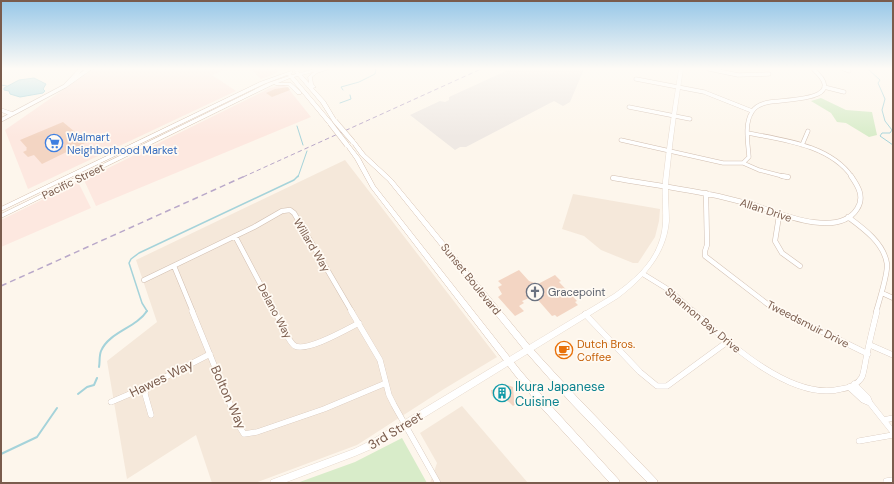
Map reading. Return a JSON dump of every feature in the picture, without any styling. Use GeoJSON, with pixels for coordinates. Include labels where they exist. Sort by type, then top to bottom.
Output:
{"type":"FeatureCollection","features":[{"type":"Feature","properties":{"kind":"main road","name":"Pacific Street"},"geometry":{"type":"LineString","coordinates":[[1,209],[244,92]]}},
{"type":"Feature","properties":{"kind":"main road","name":"Pacific Street"},"geometry":{"type":"LineString","coordinates":[[1,216],[254,92]]}},
{"type":"Feature","properties":{"kind":"main road"},"geometry":{"type":"LineString","coordinates":[[246,96],[259,92]]}},
{"type":"Feature","properties":{"kind":"main road"},"geometry":{"type":"LineString","coordinates":[[299,92],[306,95]]}},
{"type":"Feature","properties":{"kind":"main road","name":"Sunset Boulevard"},"geometry":{"type":"LineString","coordinates":[[303,92],[333,122]]}},
{"type":"Feature","properties":{"kind":"main road","name":"Sunset Boulevard"},"geometry":{"type":"LineString","coordinates":[[314,93],[333,122],[350,144],[373,187],[541,401],[616,483]]}},
{"type":"Feature","properties":{"kind":"main road"},"geometry":{"type":"LineString","coordinates":[[169,134],[173,129],[192,119],[196,115]]}},
{"type":"Feature","properties":{"kind":"main road","name":"Sunset Boulevard"},"geometry":{"type":"LineString","coordinates":[[350,144],[390,180],[528,349],[573,399],[654,483]]}},
{"type":"Feature","properties":{"kind":"street"},"geometry":{"type":"LineString","coordinates":[[1,120],[54,92]]}},
{"type":"Feature","properties":{"kind":"street","name":"3rd Street"},"geometry":{"type":"LineString","coordinates":[[274,483],[364,448],[405,425],[627,288],[643,274],[657,254],[665,230],[666,187],[678,92]]}},
{"type":"Feature","properties":{"kind":"street"},"geometry":{"type":"LineString","coordinates":[[701,92],[752,111]]}},
{"type":"Feature","properties":{"kind":"street"},"geometry":{"type":"LineString","coordinates":[[743,163],[749,157],[748,118],[752,111],[768,102],[811,97],[821,92]]}},
{"type":"Feature","properties":{"kind":"street"},"geometry":{"type":"LineString","coordinates":[[630,107],[690,120]]}},
{"type":"Feature","properties":{"kind":"street"},"geometry":{"type":"LineString","coordinates":[[1,110],[12,114]]}},
{"type":"Feature","properties":{"kind":"street"},"geometry":{"type":"LineString","coordinates":[[802,145],[808,131]]}},
{"type":"Feature","properties":{"kind":"street"},"geometry":{"type":"LineString","coordinates":[[748,133],[802,145],[834,160],[845,169],[854,180],[860,193],[860,199],[857,209],[848,217],[868,233],[882,249],[888,265],[862,376],[851,386],[862,400],[870,404],[893,432]]}},
{"type":"Feature","properties":{"kind":"street"},"geometry":{"type":"LineString","coordinates":[[621,140],[731,164],[743,163],[759,170],[788,177]]}},
{"type":"Feature","properties":{"kind":"street","name":"Allan Drive"},"geometry":{"type":"LineString","coordinates":[[613,178],[706,193],[755,206],[779,216],[812,223],[832,222],[848,217]]}},
{"type":"Feature","properties":{"kind":"street","name":"Tweedsmuir Drive"},"geometry":{"type":"LineString","coordinates":[[706,193],[707,245],[704,255],[708,259],[770,306],[868,354]]}},
{"type":"Feature","properties":{"kind":"street","name":"Willard Way"},"geometry":{"type":"LineString","coordinates":[[144,280],[235,236],[282,211],[290,210],[294,214],[380,360],[389,395],[438,483]]}},
{"type":"Feature","properties":{"kind":"street"},"geometry":{"type":"LineString","coordinates":[[779,216],[775,241],[782,253],[800,266]]}},
{"type":"Feature","properties":{"kind":"street","name":"Delano Way"},"geometry":{"type":"LineString","coordinates":[[235,236],[291,342],[296,346],[301,347],[318,342],[358,323]]}},
{"type":"Feature","properties":{"kind":"street","name":"Bolton Way"},"geometry":{"type":"LineString","coordinates":[[174,266],[239,426],[244,434],[257,432],[347,400],[375,386],[386,383]]}},
{"type":"Feature","properties":{"kind":"street","name":"Shannon Bay Drive"},"geometry":{"type":"LineString","coordinates":[[643,274],[667,289],[727,342],[790,383],[819,391],[841,390],[851,386]]}},
{"type":"Feature","properties":{"kind":"street"},"geometry":{"type":"LineString","coordinates":[[882,293],[893,298]]}},
{"type":"Feature","properties":{"kind":"street"},"geometry":{"type":"LineString","coordinates":[[586,314],[640,372],[657,386],[667,386],[727,342]]}},
{"type":"Feature","properties":{"kind":"street"},"geometry":{"type":"LineString","coordinates":[[870,345],[893,355]]}},
{"type":"Feature","properties":{"kind":"street","name":"Hawes Way"},"geometry":{"type":"LineString","coordinates":[[112,402],[146,387],[210,354]]}},
{"type":"Feature","properties":{"kind":"street"},"geometry":{"type":"LineString","coordinates":[[146,387],[145,394],[151,415]]}},
{"type":"Feature","properties":{"kind":"street"},"geometry":{"type":"LineString","coordinates":[[884,420],[893,418]]}},
{"type":"Feature","properties":{"kind":"street"},"geometry":{"type":"LineString","coordinates":[[859,441],[893,435]]}},
{"type":"Feature","properties":{"kind":"street"},"geometry":{"type":"LineString","coordinates":[[886,483],[886,481],[893,480]]}},
{"type":"Feature","properties":{"kind":"shaded area"},"geometry":{"type":"Polygon","coordinates":[[[60,92],[235,92],[28,189],[5,130],[60,92]]]}},
{"type":"Feature","properties":{"kind":"shaded area"},"geometry":{"type":"Polygon","coordinates":[[[263,92],[291,92],[311,117],[96,206],[84,180],[263,92]]]}},
{"type":"Feature","properties":{"kind":"shaded area"},"geometry":{"type":"Polygon","coordinates":[[[461,92],[574,92],[570,102],[563,106],[554,101],[466,147],[460,147],[455,150],[410,115],[440,101],[445,102],[449,100],[449,97],[461,92]]]}},
{"type":"Feature","properties":{"kind":"shaded area"},"geometry":{"type":"Polygon","coordinates":[[[345,160],[497,357],[357,445],[255,483],[212,483],[196,435],[127,479],[107,361],[157,322],[136,260],[345,160]]]}},
{"type":"Feature","properties":{"kind":"shaded area"},"geometry":{"type":"Polygon","coordinates":[[[78,182],[91,208],[1,247],[1,220],[78,182]]]}},
{"type":"Feature","properties":{"kind":"shaded area"},"geometry":{"type":"Polygon","coordinates":[[[573,194],[660,209],[655,237],[638,263],[633,263],[601,250],[584,236],[562,229],[573,194]]]}},
{"type":"Feature","properties":{"kind":"shaded area"},"geometry":{"type":"Polygon","coordinates":[[[462,406],[528,483],[430,483],[437,463],[420,433],[462,406]]]}},
{"type":"Feature","properties":{"kind":"green space"},"geometry":{"type":"Polygon","coordinates":[[[821,98],[846,110],[872,112],[877,135],[869,137],[846,123],[837,122],[831,113],[811,101],[821,98]]]}},
{"type":"Feature","properties":{"kind":"green space"},"geometry":{"type":"Polygon","coordinates":[[[402,438],[427,483],[297,483],[355,462],[402,438]]]}},
{"type":"Feature","properties":{"kind":"water"},"geometry":{"type":"Polygon","coordinates":[[[9,92],[44,92],[20,97],[10,94],[9,92]]]}},
{"type":"Feature","properties":{"kind":"building"},"geometry":{"type":"Polygon","coordinates":[[[269,92],[286,92],[272,97],[266,93],[269,92]]]}},
{"type":"Feature","properties":{"kind":"building","name":"Walmart Neighborhood Market"},"geometry":{"type":"Polygon","coordinates":[[[63,122],[87,142],[42,164],[34,155],[28,157],[23,152],[27,150],[27,148],[20,140],[63,122]]]}},
{"type":"Feature","properties":{"kind":"building","name":"Gracepoint"},"geometry":{"type":"Polygon","coordinates":[[[519,270],[529,281],[538,284],[555,275],[561,281],[559,282],[577,301],[575,302],[578,305],[557,317],[555,315],[552,316],[538,300],[529,298],[522,301],[524,303],[519,306],[524,311],[515,316],[498,297],[502,294],[498,287],[502,285],[498,281],[519,270]]]}},
{"type":"Feature","properties":{"kind":"building","name":"Ikura Japanese Cuisine"},"geometry":{"type":"Polygon","coordinates":[[[504,384],[513,387],[514,398],[518,402],[513,406],[503,399],[492,396],[491,390],[497,390],[504,384]]]}},
{"type":"Feature","properties":{"kind":"waterway"},"geometry":{"type":"LineString","coordinates":[[882,92],[885,99],[882,110],[885,121],[892,130],[890,133],[882,133],[880,136],[893,145]]}},
{"type":"Feature","properties":{"kind":"waterway"},"geometry":{"type":"LineString","coordinates":[[340,103],[351,99],[350,95]]}},
{"type":"Feature","properties":{"kind":"waterway"},"geometry":{"type":"LineString","coordinates":[[297,126],[303,145]]}},
{"type":"Feature","properties":{"kind":"waterway"},"geometry":{"type":"LineString","coordinates":[[298,177],[307,151]]}},
{"type":"Feature","properties":{"kind":"waterway"},"geometry":{"type":"LineString","coordinates":[[147,311],[142,303],[129,263],[131,259],[139,253],[294,180],[298,176]]}},
{"type":"Feature","properties":{"kind":"waterway"},"geometry":{"type":"LineString","coordinates":[[99,367],[100,353],[110,339],[136,322],[147,311]]}},
{"type":"Feature","properties":{"kind":"waterway"},"geometry":{"type":"LineString","coordinates":[[78,394],[87,387],[94,385],[97,378]]}},
{"type":"Feature","properties":{"kind":"waterway"},"geometry":{"type":"LineString","coordinates":[[1,454],[37,437],[57,408]]}},
{"type":"Feature","properties":{"kind":"railway"},"geometry":{"type":"LineString","coordinates":[[243,177],[431,92]]}},
{"type":"Feature","properties":{"kind":"railway"},"geometry":{"type":"LineString","coordinates":[[1,286],[245,176]]}},
{"type":"Feature","properties":{"kind":"place","name":"Walmart Neighborhood Market"},"geometry":{"type":"Point","coordinates":[54,143]}},
{"type":"Feature","properties":{"kind":"place","name":"Gracepoint"},"geometry":{"type":"Point","coordinates":[535,292]}},
{"type":"Feature","properties":{"kind":"place","name":"Dutch Bros. Coffee"},"geometry":{"type":"Point","coordinates":[564,350]}},
{"type":"Feature","properties":{"kind":"place","name":"Ikura Japanese Cuisine"},"geometry":{"type":"Point","coordinates":[502,393]}}]}
